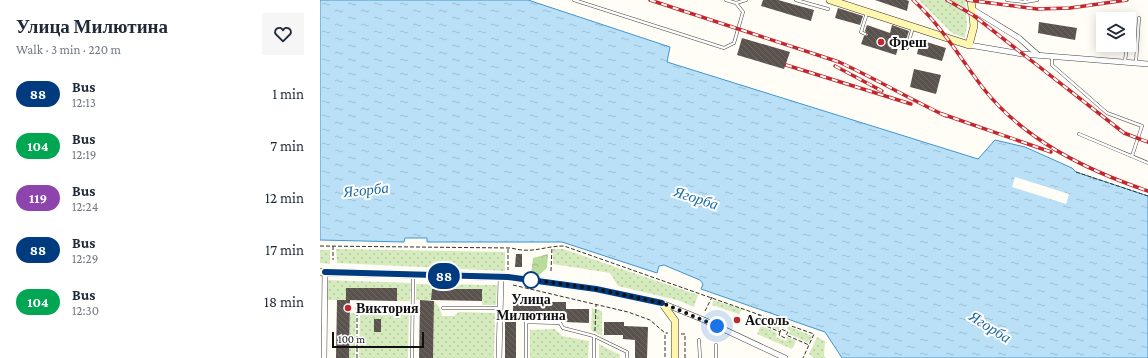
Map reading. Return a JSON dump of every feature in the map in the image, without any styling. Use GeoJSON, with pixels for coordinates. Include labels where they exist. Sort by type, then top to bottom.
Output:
{"type":"FeatureCollection","features":[{"type":"Feature","properties":{"kind":"main road"},"geometry":{"type":"LineString","coordinates":[[830,0],[852,3],[868,12],[969,45],[974,26],[972,0]]}},
{"type":"Feature","properties":{"kind":"main road"},"geometry":{"type":"LineString","coordinates":[[322,272],[501,280],[596,289],[662,303],[675,321],[676,358]]}},
{"type":"Feature","properties":{"kind":"street"},"geometry":{"type":"LineString","coordinates":[[972,9],[1019,38],[1038,55]]}},
{"type":"Feature","properties":{"kind":"street"},"geometry":{"type":"LineString","coordinates":[[969,45],[1038,55],[1148,64]]}},
{"type":"Feature","properties":{"kind":"street"},"geometry":{"type":"LineString","coordinates":[[322,272],[322,345],[324,358]]}},
{"type":"Feature","properties":{"kind":"street"},"geometry":{"type":"LineString","coordinates":[[499,358],[501,280]]}},
{"type":"Feature","properties":{"kind":"street"},"geometry":{"type":"LineString","coordinates":[[662,303],[704,320],[785,358]]}},
{"type":"Feature","properties":{"kind":"lane"},"geometry":{"type":"LineString","coordinates":[[574,0],[724,48],[734,43],[743,12],[736,3]]}},
{"type":"Feature","properties":{"kind":"lane"},"geometry":{"type":"LineString","coordinates":[[726,0],[736,3],[746,0]]}},
{"type":"Feature","properties":{"kind":"lane"},"geometry":{"type":"LineString","coordinates":[[796,0],[828,9]]}},
{"type":"Feature","properties":{"kind":"lane"},"geometry":{"type":"LineString","coordinates":[[809,4],[810,0]]}},
{"type":"Feature","properties":{"kind":"lane"},"geometry":{"type":"LineString","coordinates":[[1007,0],[1037,0]]}},
{"type":"Feature","properties":{"kind":"lane"},"geometry":{"type":"LineString","coordinates":[[865,34],[861,32],[868,12]]}},
{"type":"Feature","properties":{"kind":"lane"},"geometry":{"type":"LineString","coordinates":[[1136,63],[1139,18]]}},
{"type":"Feature","properties":{"kind":"lane"},"geometry":{"type":"LineString","coordinates":[[899,46],[907,48],[913,27]]}},
{"type":"Feature","properties":{"kind":"lane"},"geometry":{"type":"LineString","coordinates":[[1125,62],[1126,53]]}},
{"type":"Feature","properties":{"kind":"lane"},"geometry":{"type":"LineString","coordinates":[[1052,56],[1052,65],[1107,112],[1142,126],[1132,156]]}},
{"type":"Feature","properties":{"kind":"lane"},"geometry":{"type":"LineString","coordinates":[[1079,134],[1148,163]]}},
{"type":"Feature","properties":{"kind":"lane"},"geometry":{"type":"LineString","coordinates":[[412,358],[413,275]]}},
{"type":"Feature","properties":{"kind":"lane"},"geometry":{"type":"LineString","coordinates":[[443,308],[500,308]]}},
{"type":"Feature","properties":{"kind":"lane"},"geometry":{"type":"LineString","coordinates":[[357,309],[412,310]]}},
{"type":"Feature","properties":{"kind":"lane"},"geometry":{"type":"LineString","coordinates":[[526,358],[526,322],[560,323],[563,328],[594,336],[627,352],[627,358]]}},
{"type":"Feature","properties":{"kind":"lane"},"geometry":{"type":"LineString","coordinates":[[594,336],[594,358]]}},
{"type":"Feature","properties":{"kind":"lane"},"geometry":{"type":"LineString","coordinates":[[699,340],[700,358]]}},
{"type":"Feature","properties":{"kind":"lane"},"geometry":{"type":"LineString","coordinates":[[716,345],[716,358]]}},
{"type":"Feature","properties":{"kind":"path"},"geometry":{"type":"LineString","coordinates":[[1076,172],[1148,196]]}},
{"type":"Feature","properties":{"kind":"path"},"geometry":{"type":"LineString","coordinates":[[320,246],[508,249],[536,251],[552,246],[564,246],[814,334],[803,358]]}},
{"type":"Feature","properties":{"kind":"path"},"geometry":{"type":"LineString","coordinates":[[333,246],[334,260]]}},
{"type":"Feature","properties":{"kind":"path"},"geometry":{"type":"LineString","coordinates":[[551,271],[552,246]]}},
{"type":"Feature","properties":{"kind":"path"},"geometry":{"type":"LineString","coordinates":[[508,249],[508,266]]}},
{"type":"Feature","properties":{"kind":"path"},"geometry":{"type":"LineString","coordinates":[[501,280],[596,304],[650,320]]}},
{"type":"Feature","properties":{"kind":"path"},"geometry":{"type":"LineString","coordinates":[[705,311],[712,297]]}},
{"type":"Feature","properties":{"kind":"path"},"geometry":{"type":"LineString","coordinates":[[594,336],[596,304]]}},
{"type":"Feature","properties":{"kind":"path"},"geometry":{"type":"LineString","coordinates":[[357,309],[357,358]]}},
{"type":"Feature","properties":{"kind":"path"},"geometry":{"type":"LineString","coordinates":[[759,314],[759,323],[780,332],[779,335],[785,338],[786,335],[809,345]]}},
{"type":"Feature","properties":{"kind":"path"},"geometry":{"type":"LineString","coordinates":[[786,335],[788,332],[785,330],[787,324]]}},
{"type":"Feature","properties":{"kind":"path"},"geometry":{"type":"LineString","coordinates":[[780,332],[781,329],[785,330]]}},
{"type":"Feature","properties":{"kind":"path"},"geometry":{"type":"LineString","coordinates":[[665,333],[665,358]]}},
{"type":"Feature","properties":{"kind":"green space"},"geometry":{"type":"Polygon","coordinates":[[[919,0],[965,0],[967,25],[965,38],[952,33],[919,0]]]}},
{"type":"Feature","properties":{"kind":"green space"},"geometry":{"type":"Polygon","coordinates":[[[336,249],[505,252],[505,271],[337,263],[336,249]]]}},
{"type":"Feature","properties":{"kind":"green space"},"geometry":{"type":"Polygon","coordinates":[[[553,249],[563,249],[698,295],[694,307],[677,300],[618,286],[610,273],[553,264],[553,249]]]}},
{"type":"Feature","properties":{"kind":"green space"},"geometry":{"type":"Polygon","coordinates":[[[320,250],[330,250],[330,264],[320,263],[320,250]]]}},
{"type":"Feature","properties":{"kind":"green space"},"geometry":{"type":"Polygon","coordinates":[[[548,254],[547,268],[538,276],[531,275],[533,258],[548,254]]]}},
{"type":"Feature","properties":{"kind":"green space"},"geometry":{"type":"Polygon","coordinates":[[[327,280],[411,283],[410,301],[397,301],[397,288],[347,288],[346,300],[327,300],[327,280]]]}},
{"type":"Feature","properties":{"kind":"green space"},"geometry":{"type":"Polygon","coordinates":[[[416,284],[497,285],[496,305],[482,305],[482,289],[432,289],[431,300],[416,300],[416,284]]]}},
{"type":"Feature","properties":{"kind":"green space"},"geometry":{"type":"Polygon","coordinates":[[[713,300],[742,309],[739,314],[712,305],[713,300]]]}},
{"type":"Feature","properties":{"kind":"green space"},"geometry":{"type":"Polygon","coordinates":[[[434,301],[440,308],[442,316],[454,316],[459,312],[495,313],[494,358],[433,358],[434,301]]]}},
{"type":"Feature","properties":{"kind":"green space"},"geometry":{"type":"Polygon","coordinates":[[[592,308],[602,311],[602,336],[591,330],[592,308]]]}},
{"type":"Feature","properties":{"kind":"green space"},"geometry":{"type":"Polygon","coordinates":[[[360,312],[409,313],[408,358],[359,358],[360,312]]]}},
{"type":"Feature","properties":{"kind":"green space"},"geometry":{"type":"Polygon","coordinates":[[[350,313],[356,313],[355,358],[349,358],[350,313]]]}},
{"type":"Feature","properties":{"kind":"green space"},"geometry":{"type":"Polygon","coordinates":[[[761,318],[785,325],[784,328],[780,327],[779,330],[761,323],[761,318]]]}},
{"type":"Feature","properties":{"kind":"green space"},"geometry":{"type":"Polygon","coordinates":[[[761,325],[777,333],[776,337],[786,341],[787,337],[796,341],[792,349],[757,334],[761,325]]]}},
{"type":"Feature","properties":{"kind":"green space"},"geometry":{"type":"Polygon","coordinates":[[[788,326],[812,336],[810,341],[807,342],[789,334],[790,331],[787,329],[788,326]]]}},
{"type":"Feature","properties":{"kind":"green space"},"geometry":{"type":"Polygon","coordinates":[[[555,329],[562,336],[589,341],[588,358],[530,358],[530,330],[555,329]]]}},
{"type":"Feature","properties":{"kind":"green space"},"geometry":{"type":"Polygon","coordinates":[[[817,337],[825,341],[824,356],[826,358],[814,358],[809,354],[817,337]]]}},
{"type":"Feature","properties":{"kind":"green space"},"geometry":{"type":"Polygon","coordinates":[[[599,344],[620,355],[620,358],[599,358],[599,344]]]}},
{"type":"Feature","properties":{"kind":"water","name":"Ягорба"},"geometry":{"type":"Polygon","coordinates":[[[320,0],[528,0],[670,47],[667,62],[978,159],[995,140],[1025,147],[1072,168],[1076,172],[1148,196],[1148,358],[842,358],[825,332],[701,289],[703,284],[700,280],[664,265],[659,266],[657,273],[562,242],[427,242],[427,238],[405,238],[404,242],[320,240],[320,0]]]}},
{"type":"Feature","properties":{"kind":"pier"},"geometry":{"type":"Polygon","coordinates":[[[1015,177],[1069,194],[1066,204],[1012,187],[1015,177]]]}},
{"type":"Feature","properties":{"kind":"building"},"geometry":{"type":"Polygon","coordinates":[[[763,0],[778,0],[814,10],[811,21],[761,6],[763,0]]]}},
{"type":"Feature","properties":{"kind":"building"},"geometry":{"type":"Polygon","coordinates":[[[875,0],[906,0],[909,1],[907,11],[875,0]]]}},
{"type":"Feature","properties":{"kind":"building"},"geometry":{"type":"Polygon","coordinates":[[[838,8],[863,16],[860,25],[835,18],[838,8]]]}},
{"type":"Feature","properties":{"kind":"building"},"geometry":{"type":"Polygon","coordinates":[[[1039,22],[1077,28],[1075,40],[1038,33],[1039,22]]]}},
{"type":"Feature","properties":{"kind":"building","name":"Фреш"},"geometry":{"type":"Polygon","coordinates":[[[867,25],[890,33],[892,25],[909,31],[906,40],[901,38],[900,43],[897,44],[898,48],[896,55],[861,44],[864,36],[868,35],[865,31],[867,25]]]}},
{"type":"Feature","properties":{"kind":"building"},"geometry":{"type":"Polygon","coordinates":[[[742,38],[790,52],[784,69],[737,55],[742,38]]]}},
{"type":"Feature","properties":{"kind":"building"},"geometry":{"type":"Polygon","coordinates":[[[920,40],[946,48],[942,61],[917,54],[920,40]]]}},
{"type":"Feature","properties":{"kind":"building"},"geometry":{"type":"Polygon","coordinates":[[[914,69],[941,75],[936,94],[910,87],[914,69]]]}},
{"type":"Feature","properties":{"kind":"building"},"geometry":{"type":"Polygon","coordinates":[[[516,254],[522,254],[522,267],[515,267],[516,254]]]}},
{"type":"Feature","properties":{"kind":"building"},"geometry":{"type":"Polygon","coordinates":[[[346,288],[397,288],[397,301],[346,300],[346,288]]]}},
{"type":"Feature","properties":{"kind":"building"},"geometry":{"type":"Polygon","coordinates":[[[432,289],[482,289],[482,301],[431,300],[432,289]]]}},
{"type":"Feature","properties":{"kind":"building"},"geometry":{"type":"Polygon","coordinates":[[[337,300],[350,300],[349,358],[336,358],[337,300]]]}},
{"type":"Feature","properties":{"kind":"building"},"geometry":{"type":"Polygon","coordinates":[[[420,300],[434,301],[433,358],[419,358],[420,300]]]}},
{"type":"Feature","properties":{"kind":"building"},"geometry":{"type":"Polygon","coordinates":[[[513,302],[566,302],[566,309],[589,309],[589,323],[565,322],[566,316],[516,316],[516,358],[505,358],[505,313],[513,313],[513,302]]]}},
{"type":"Feature","properties":{"kind":"building"},"geometry":{"type":"Polygon","coordinates":[[[374,319],[381,319],[381,332],[374,332],[374,319]]]}},
{"type":"Feature","properties":{"kind":"building"},"geometry":{"type":"Polygon","coordinates":[[[604,322],[624,322],[624,326],[648,327],[647,358],[635,358],[635,340],[623,339],[623,335],[604,335],[604,322]]]}},
{"type":"Feature","properties":{"kind":"railway"},"geometry":{"type":"LineString","coordinates":[[650,0],[839,62],[946,116]]}},
{"type":"Feature","properties":{"kind":"railway"},"geometry":{"type":"LineString","coordinates":[[913,0],[933,20],[983,88],[1017,123],[1037,138],[1079,163],[1125,183],[1148,191]]}},
{"type":"Feature","properties":{"kind":"railway"},"geometry":{"type":"LineString","coordinates":[[947,0],[973,15],[1124,133],[1148,142]]}},
{"type":"Feature","properties":{"kind":"railway"},"geometry":{"type":"LineString","coordinates":[[967,0],[1037,9],[1070,8],[1127,0]]}},
{"type":"Feature","properties":{"kind":"railway"},"geometry":{"type":"LineString","coordinates":[[786,65],[911,104]]}},
{"type":"Feature","properties":{"kind":"railway"},"geometry":{"type":"LineString","coordinates":[[835,66],[882,91]]}},
{"type":"Feature","properties":{"kind":"railway"},"geometry":{"type":"LineString","coordinates":[[942,114],[1051,152]]}},
{"type":"Feature","properties":{"kind":"bus line","name":"88"},"geometry":{"type":"LineString","coordinates":[[325,272],[501,276],[596,289],[662,303]]}},
{"type":"Feature","properties":{"kind":"place","name":"Фреш"},"geometry":{"type":"Point","coordinates":[881,42]}},
{"type":"Feature","properties":{"kind":"place","name":"Улица Милютина"},"geometry":{"type":"Point","coordinates":[531,280]}},
{"type":"Feature","properties":{"kind":"place","name":"Виктория"},"geometry":{"type":"Point","coordinates":[348,308]}},
{"type":"Feature","properties":{"kind":"place","name":"Ассоль"},"geometry":{"type":"Point","coordinates":[737,320]}},
{"type":"Feature","properties":{"kind":"route"},"geometry":{"type":"LineString","coordinates":[[531,280],[528,279],[596,289],[662,303],[717,326]]}}]}
